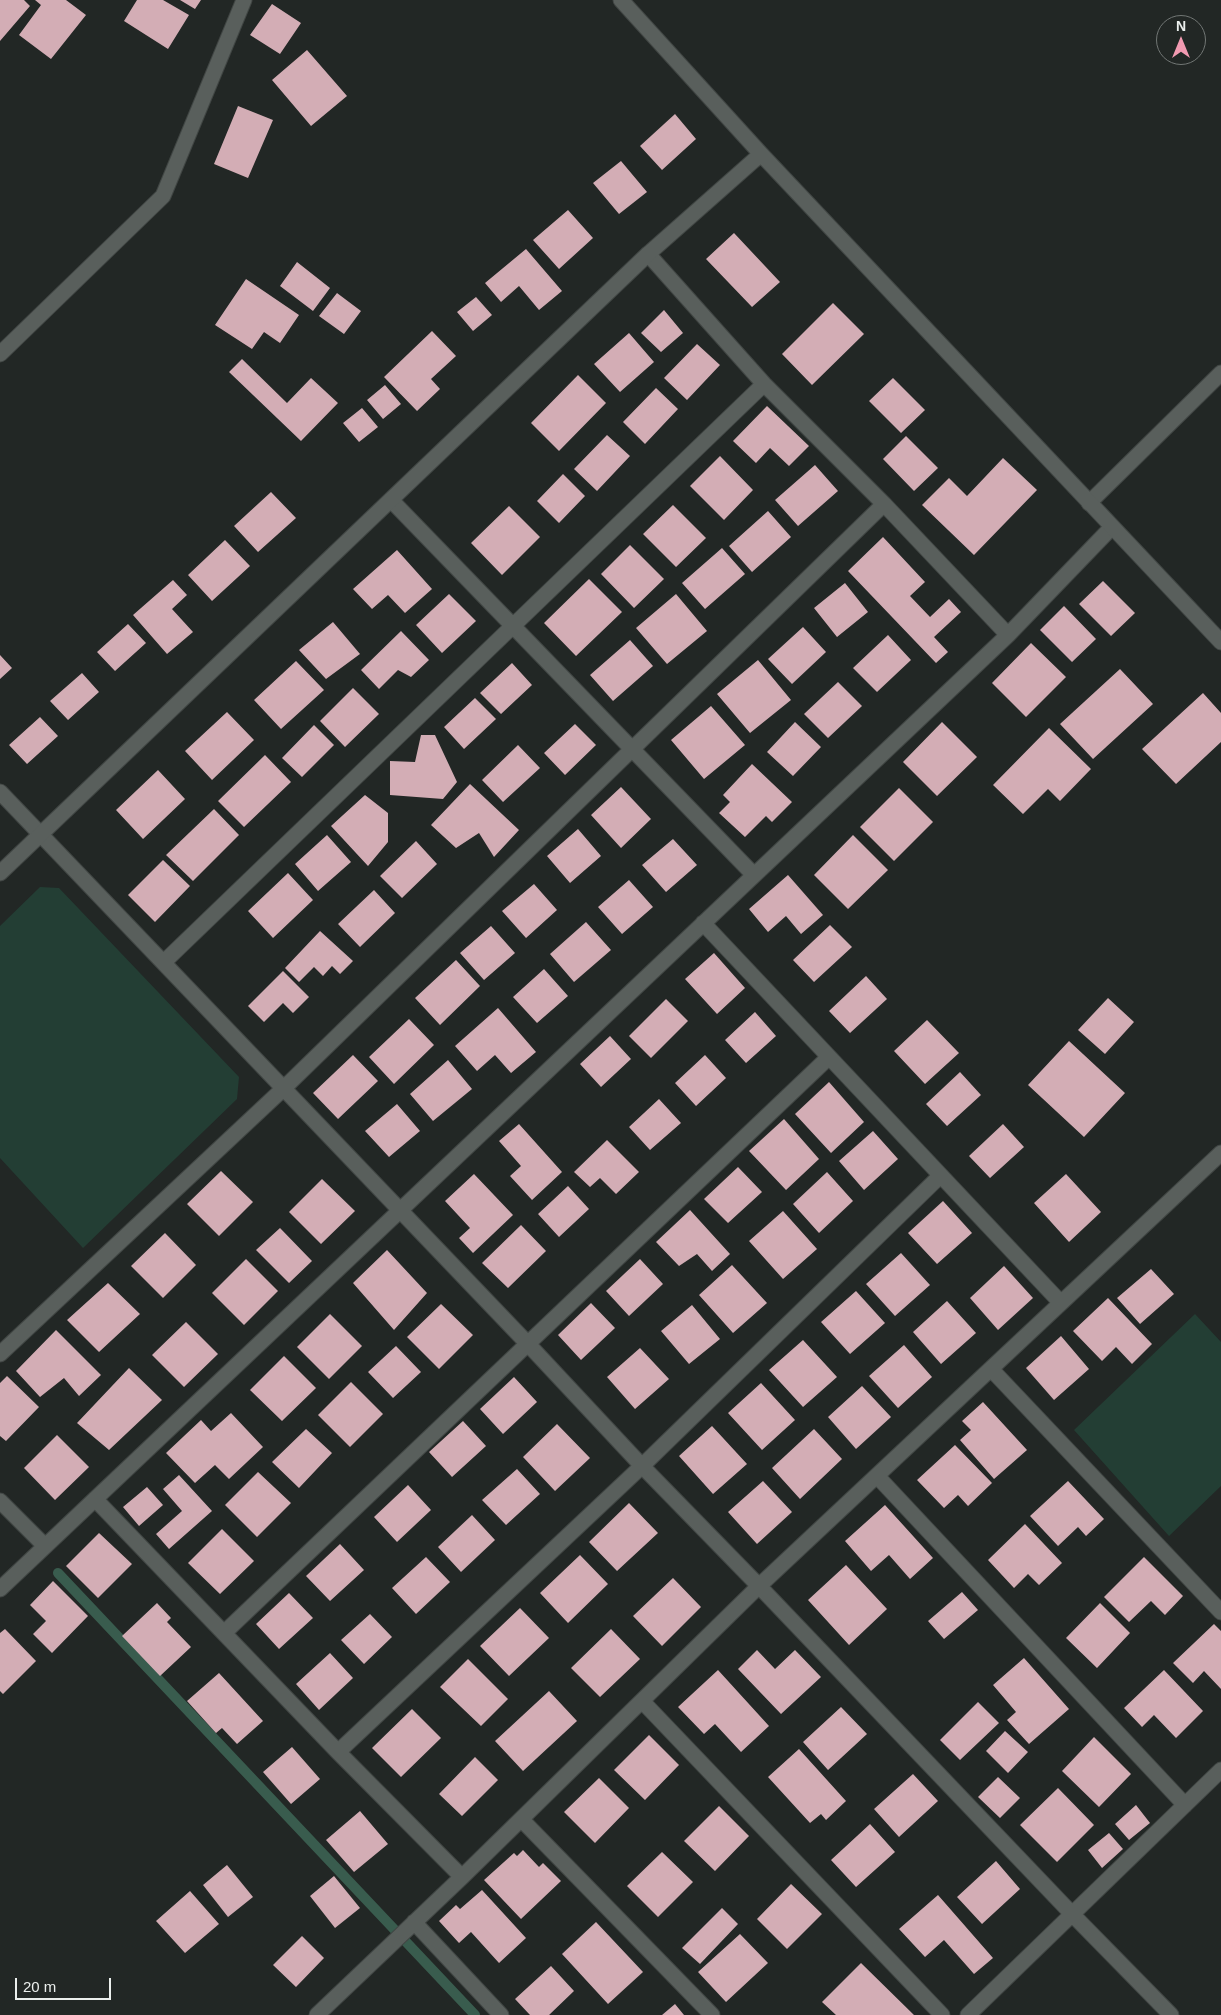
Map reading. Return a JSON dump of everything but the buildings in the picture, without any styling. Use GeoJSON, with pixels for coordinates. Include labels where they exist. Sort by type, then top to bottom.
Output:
{"type":"FeatureCollection","features":[{"type":"Feature","properties":{"kind":"street"},"geometry":{"type":"LineString","coordinates":[[0,354],[163,196],[244,0]]}},
{"type":"Feature","properties":{"kind":"street"},"geometry":{"type":"LineString","coordinates":[[621,0],[760,154],[1221,642]]}},
{"type":"Feature","properties":{"kind":"street"},"geometry":{"type":"LineString","coordinates":[[0,874],[648,254],[760,154]]}},
{"type":"Feature","properties":{"kind":"street"},"geometry":{"type":"LineString","coordinates":[[648,254],[764,384],[884,504],[1008,635]]}},
{"type":"Feature","properties":{"kind":"street"},"geometry":{"type":"LineString","coordinates":[[1088,502],[1221,372]]}},
{"type":"Feature","properties":{"kind":"street"},"geometry":{"type":"LineString","coordinates":[[164,962],[764,384]]}},
{"type":"Feature","properties":{"kind":"street"},"geometry":{"type":"LineString","coordinates":[[390,500],[754,874]]}},
{"type":"Feature","properties":{"kind":"street"},"geometry":{"type":"LineString","coordinates":[[0,1354],[284,1088],[884,504]]}},
{"type":"Feature","properties":{"kind":"street"},"geometry":{"type":"LineString","coordinates":[[0,1589],[1008,635],[1112,527]]}},
{"type":"Feature","properties":{"kind":"street"},"geometry":{"type":"LineString","coordinates":[[0,792],[401,1210],[642,1466],[1171,2015]]}},
{"type":"Feature","properties":{"kind":"street"},"geometry":{"type":"LineString","coordinates":[[703,923],[1061,1303]]}},
{"type":"Feature","properties":{"kind":"street"},"geometry":{"type":"LineString","coordinates":[[225,1632],[830,1057]]}},
{"type":"Feature","properties":{"kind":"street"},"geometry":{"type":"LineString","coordinates":[[317,2015],[462,1877],[759,1586],[1221,1153]]}},
{"type":"Feature","properties":{"kind":"street"},"geometry":{"type":"LineString","coordinates":[[338,1752],[642,1466],[940,1176]]}},
{"type":"Feature","properties":{"kind":"street"},"geometry":{"type":"LineString","coordinates":[[991,1369],[1221,1612]]}},
{"type":"Feature","properties":{"kind":"street"},"geometry":{"type":"LineString","coordinates":[[877,1476],[1185,1805]]}},
{"type":"Feature","properties":{"kind":"street"},"geometry":{"type":"LineString","coordinates":[[95,1499],[225,1632],[338,1752],[462,1877]]}},
{"type":"Feature","properties":{"kind":"street"},"geometry":{"type":"LineString","coordinates":[[0,1500],[45,1546]]}},
{"type":"Feature","properties":{"kind":"street"},"geometry":{"type":"LineString","coordinates":[[642,1701],[942,2015]]}},
{"type":"Feature","properties":{"kind":"street"},"geometry":{"type":"LineString","coordinates":[[968,2015],[1221,1770]]}},
{"type":"Feature","properties":{"kind":"street"},"geometry":{"type":"LineString","coordinates":[[521,1819],[712,2015]]}},
{"type":"Feature","properties":{"kind":"street"},"geometry":{"type":"LineString","coordinates":[[414,1922],[502,2015]]}},
{"type":"Feature","properties":{"kind":"green space"},"geometry":{"type":"Polygon","coordinates":[[[40,887],[59,888],[239,1077],[237,1099],[83,1248],[0,1158],[0,926],[40,887]]]}},
{"type":"Feature","properties":{"kind":"green space"},"geometry":{"type":"Polygon","coordinates":[[[1195,1314],[1221,1342],[1221,1486],[1169,1536],[1074,1430],[1195,1314]]]}},
{"type":"Feature","properties":{"kind":"waterway"},"geometry":{"type":"LineString","coordinates":[[58,1573],[475,2015]]}}]}
